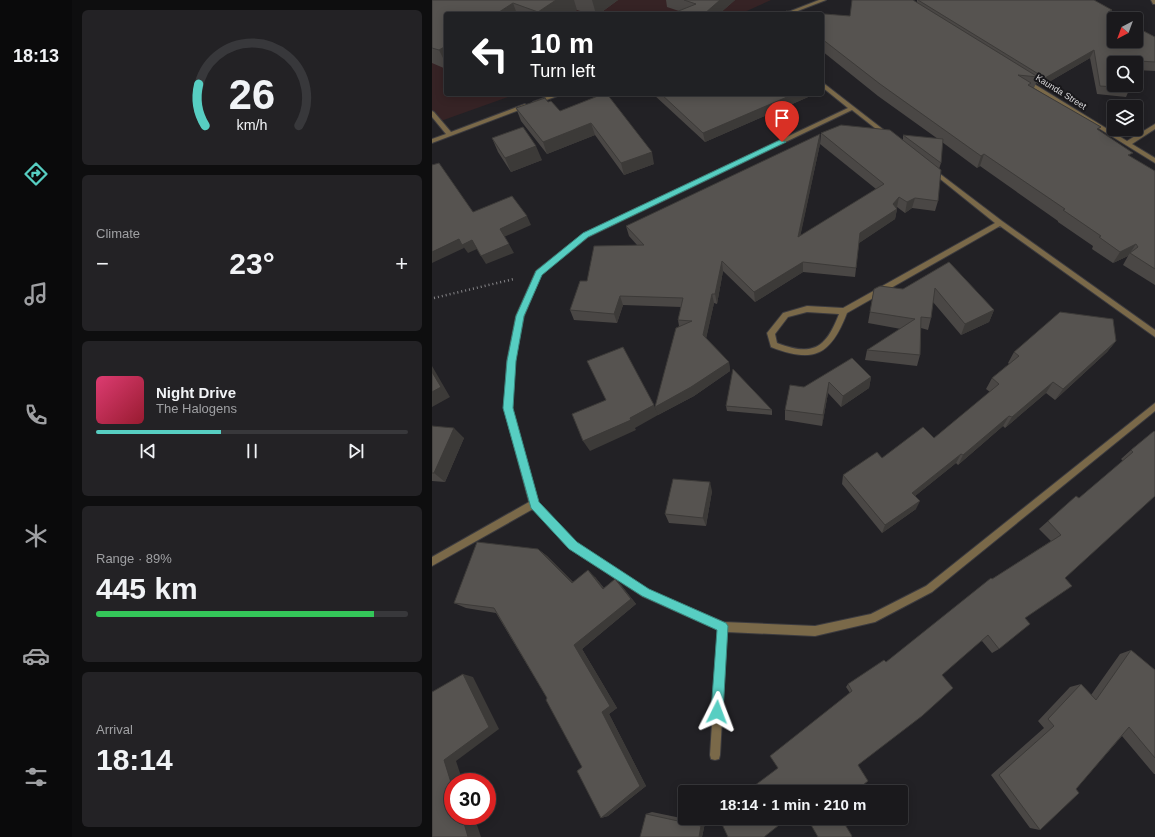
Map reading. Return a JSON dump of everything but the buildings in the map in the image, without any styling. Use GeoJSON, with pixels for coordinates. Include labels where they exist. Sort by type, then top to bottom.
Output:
{"type":"FeatureCollection","features":[{"type":"Feature","properties":{"kind":"street"},"geometry":{"type":"LineString","coordinates":[[790,12],[821,0]]}},
{"type":"Feature","properties":{"kind":"street"},"geometry":{"type":"LineString","coordinates":[[1153,0],[1155,4]]}},
{"type":"Feature","properties":{"kind":"street","name":"Kaunda Street"},"geometry":{"type":"LineString","coordinates":[[1019,76],[1155,161]]}},
{"type":"Feature","properties":{"kind":"street"},"geometry":{"type":"LineString","coordinates":[[824,86],[895,142]]}},
{"type":"Feature","properties":{"kind":"street"},"geometry":{"type":"LineString","coordinates":[[432,140],[554,96]]}},
{"type":"Feature","properties":{"kind":"street"},"geometry":{"type":"LineString","coordinates":[[852,108],[586,235],[538,273],[520,316],[511,361],[508,408],[534,504],[573,546],[645,593],[723,626],[815,631],[872,619],[929,589],[1155,406]]}},
{"type":"Feature","properties":{"kind":"street"},"geometry":{"type":"LineString","coordinates":[[432,113],[449,133]]}},
{"type":"Feature","properties":{"kind":"street"},"geometry":{"type":"LineString","coordinates":[[1127,144],[1155,126]]}},
{"type":"Feature","properties":{"kind":"street"},"geometry":{"type":"LineString","coordinates":[[926,165],[1000,222],[1155,334]]}},
{"type":"Feature","properties":{"kind":"street"},"geometry":{"type":"LineString","coordinates":[[844,311],[837,330],[828,343],[814,353],[790,352],[774,345],[771,333],[786,315],[806,310],[844,311],[1000,222]]}},
{"type":"Feature","properties":{"kind":"street"},"geometry":{"type":"LineString","coordinates":[[432,562],[534,504]]}},
{"type":"Feature","properties":{"kind":"street"},"geometry":{"type":"LineString","coordinates":[[715,756],[723,626]]}},
{"type":"Feature","properties":{"kind":"path"},"geometry":{"type":"LineString","coordinates":[[434,298],[538,273]]}},
{"type":"Feature","properties":{"kind":"shaded area"},"geometry":{"type":"Polygon","coordinates":[[[432,0],[771,0],[744,12],[444,12],[444,96],[510,96],[438,122],[432,117],[432,0]]]}},
{"type":"Feature","properties":{"kind":"route"},"geometry":{"type":"LineString","coordinates":[[717,712],[723,626],[645,593],[573,546],[534,504],[508,408],[511,361],[520,316],[538,273],[586,235],[782,142]]}}]}
